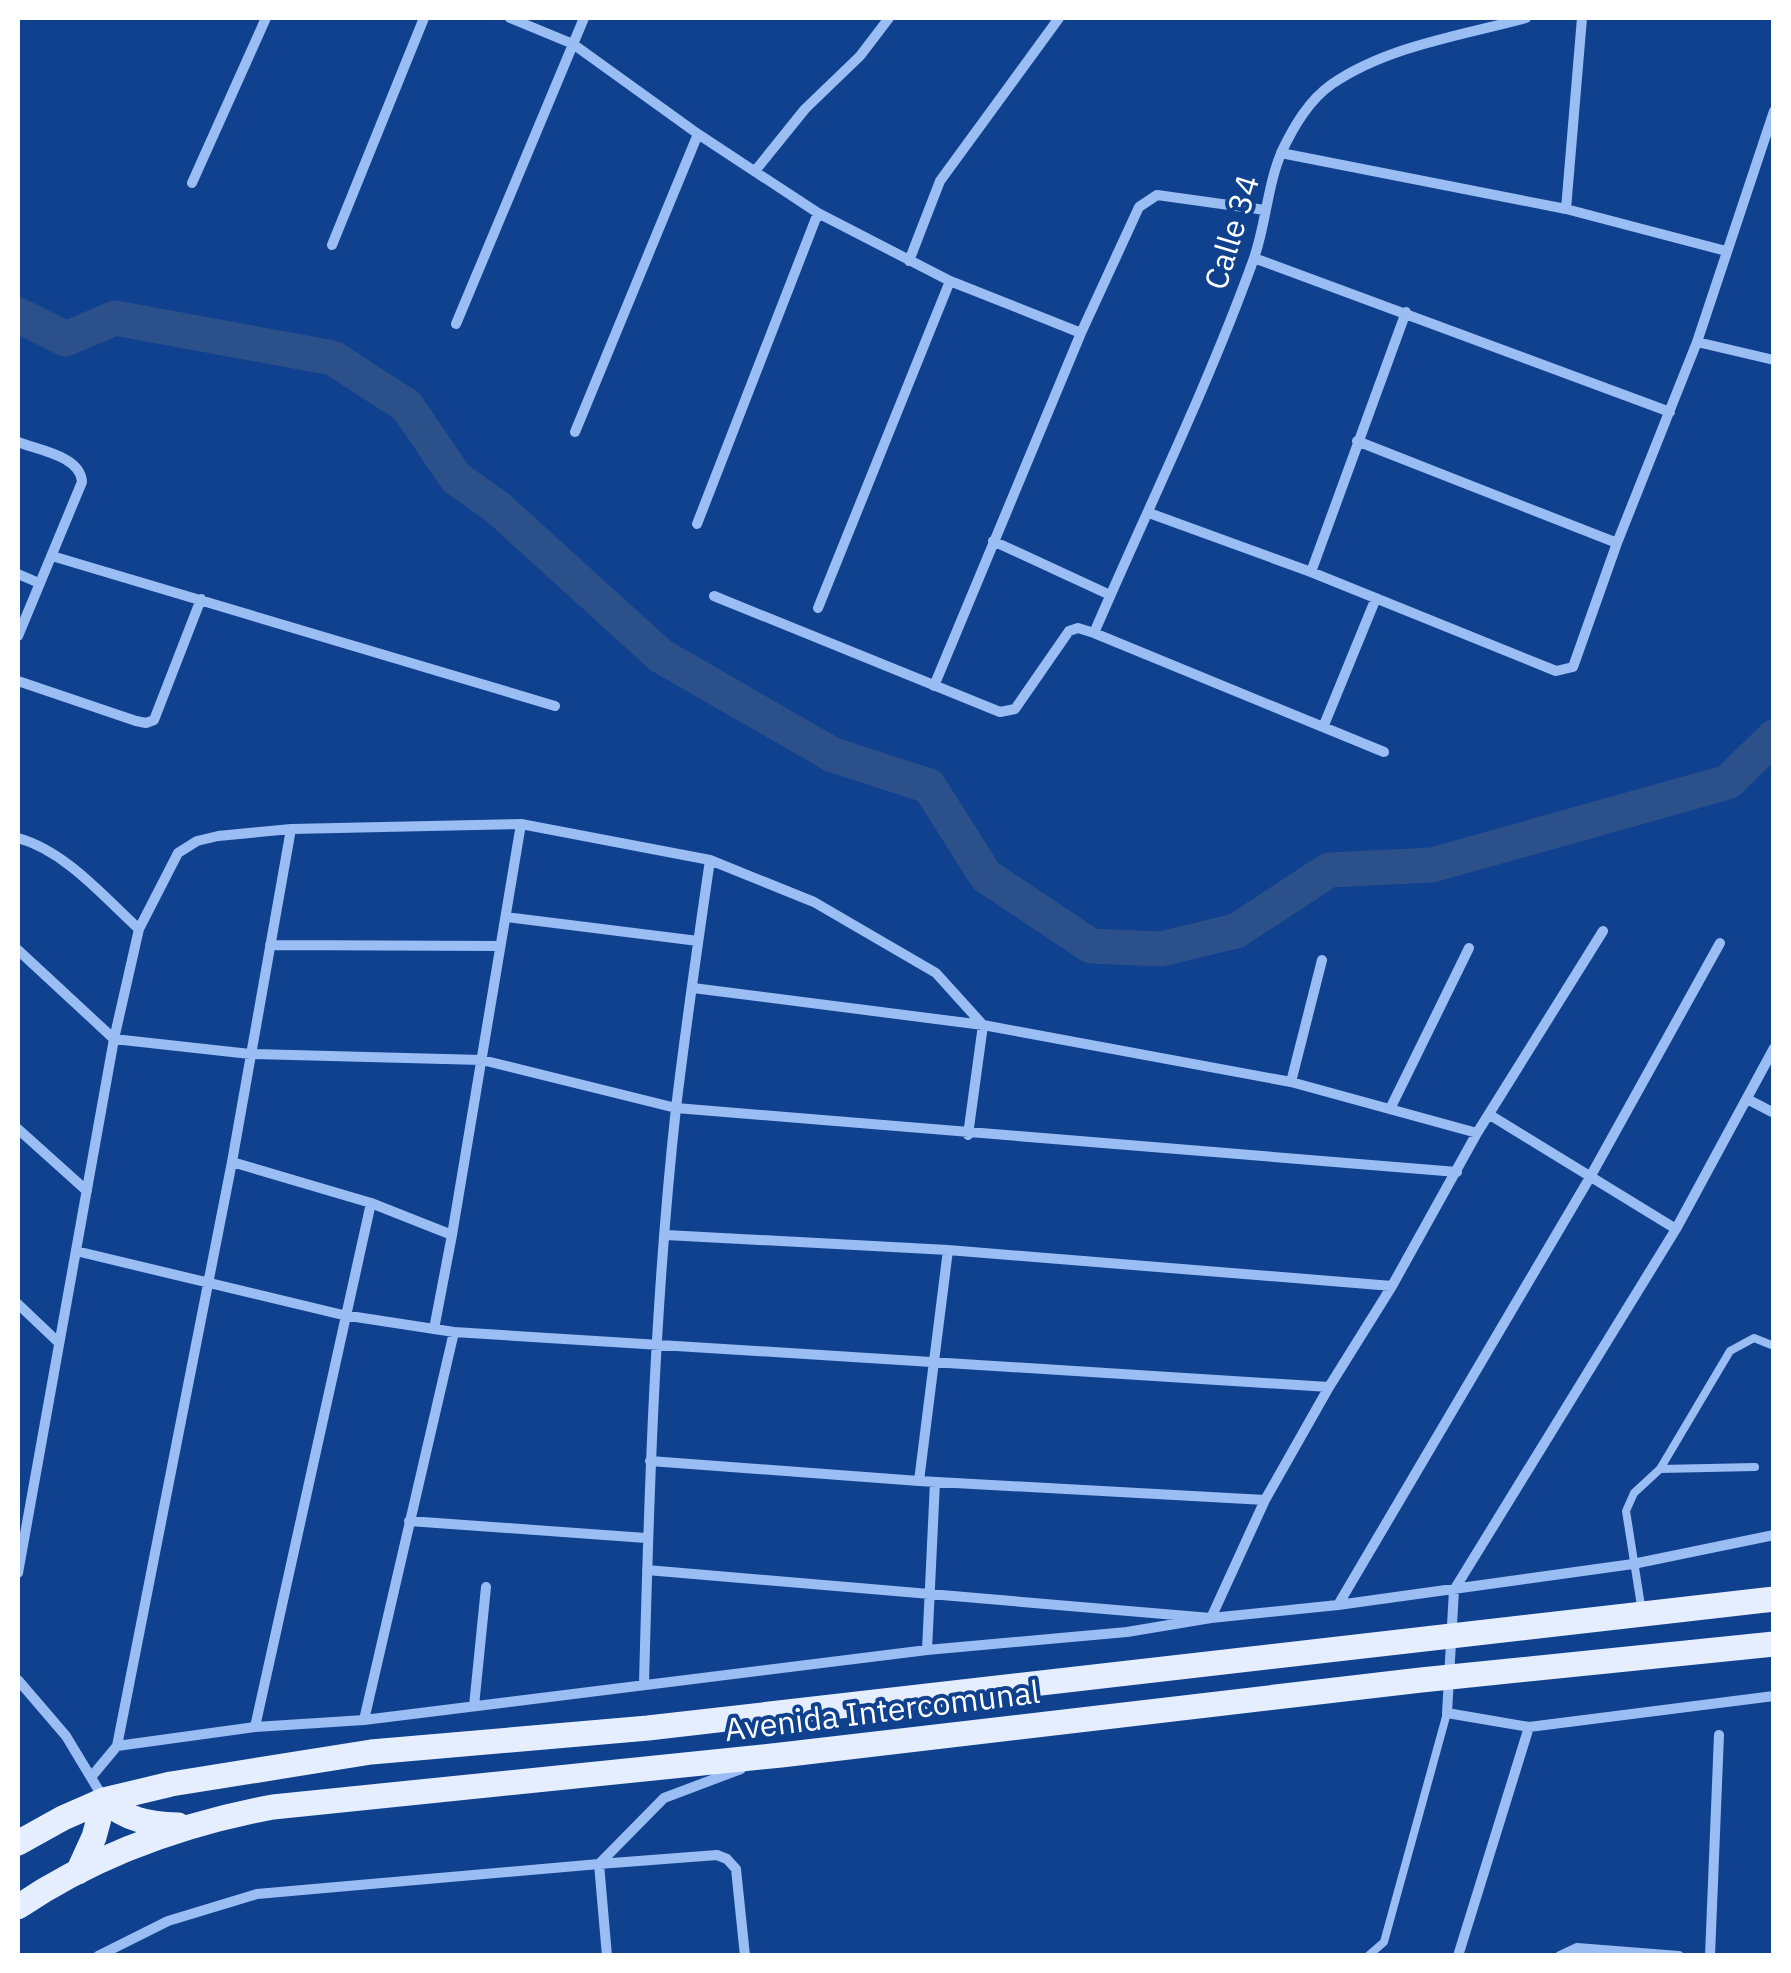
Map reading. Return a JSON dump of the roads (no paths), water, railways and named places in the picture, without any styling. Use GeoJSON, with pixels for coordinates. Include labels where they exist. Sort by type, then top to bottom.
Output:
{"type":"FeatureCollection","features":[{"type":"Feature","properties":{"kind":"main road","name":"Avenida Intercomunal"},"geometry":{"type":"LineString","coordinates":[[18,1843],[104,1800],[171,1784],[372,1752],[667,1726],[1774,1599]]}},
{"type":"Feature","properties":{"kind":"main road","name":"Avenida Intercomunal"},"geometry":{"type":"LineString","coordinates":[[18,1907],[78,1872],[188,1826],[274,1808],[1774,1644]]}},
{"type":"Feature","properties":{"kind":"main road"},"geometry":{"type":"LineString","coordinates":[[78,1872],[94,1837],[104,1800],[141,1822],[188,1826]]}},
{"type":"Feature","properties":{"kind":"street"},"geometry":{"type":"LineString","coordinates":[[192,183],[266,18]]}},
{"type":"Feature","properties":{"kind":"street"},"geometry":{"type":"LineString","coordinates":[[332,245],[424,18]]}},
{"type":"Feature","properties":{"kind":"street"},"geometry":{"type":"LineString","coordinates":[[510,18],[573,44],[698,134],[818,212],[950,282],[1081,333]]}},
{"type":"Feature","properties":{"kind":"street"},"geometry":{"type":"LineString","coordinates":[[456,324],[584,18]]}},
{"type":"Feature","properties":{"kind":"street"},"geometry":{"type":"LineString","coordinates":[[755,171],[805,109],[860,56],[889,18]]}},
{"type":"Feature","properties":{"kind":"street"},"geometry":{"type":"LineString","coordinates":[[910,260],[940,181],[1056,18]]}},
{"type":"Feature","properties":{"kind":"street","name":"Calle 34"},"geometry":{"type":"LineString","coordinates":[[1094,633],[1254,258],[1281,153],[1303,112],[1330,85],[1347,76],[1404,52],[1526,18]]}},
{"type":"Feature","properties":{"kind":"street"},"geometry":{"type":"LineString","coordinates":[[1566,210],[1582,18]]}},
{"type":"Feature","properties":{"kind":"street"},"geometry":{"type":"LineString","coordinates":[[1148,514],[1311,572],[1556,672],[1573,667],[1696,342],[1774,111]]}},
{"type":"Feature","properties":{"kind":"street"},"geometry":{"type":"LineString","coordinates":[[575,432],[698,134]]}},
{"type":"Feature","properties":{"kind":"street"},"geometry":{"type":"LineString","coordinates":[[1281,153],[1566,210],[1726,252]]}},
{"type":"Feature","properties":{"kind":"street"},"geometry":{"type":"LineString","coordinates":[[934,686],[1081,333],[1139,207],[1156,195],[1266,210]]}},
{"type":"Feature","properties":{"kind":"street"},"geometry":{"type":"LineString","coordinates":[[697,524],[818,212]]}},
{"type":"Feature","properties":{"kind":"street"},"geometry":{"type":"LineString","coordinates":[[1254,258],[1670,412]]}},
{"type":"Feature","properties":{"kind":"street"},"geometry":{"type":"LineString","coordinates":[[818,608],[950,282]]}},
{"type":"Feature","properties":{"kind":"street"},"geometry":{"type":"LineString","coordinates":[[1311,572],[1406,312]]}},
{"type":"Feature","properties":{"kind":"street"},"geometry":{"type":"LineString","coordinates":[[1696,342],[1774,360]]}},
{"type":"Feature","properties":{"kind":"street"},"geometry":{"type":"LineString","coordinates":[[1357,441],[1617,543]]}},
{"type":"Feature","properties":{"kind":"street"},"geometry":{"type":"LineString","coordinates":[[18,442],[76,464],[82,473],[82,482],[18,636]]}},
{"type":"Feature","properties":{"kind":"street"},"geometry":{"type":"LineString","coordinates":[[993,541],[1110,595]]}},
{"type":"Feature","properties":{"kind":"street"},"geometry":{"type":"LineString","coordinates":[[52,556],[555,706]]}},
{"type":"Feature","properties":{"kind":"street"},"geometry":{"type":"LineString","coordinates":[[18,574],[39,583]]}},
{"type":"Feature","properties":{"kind":"street"},"geometry":{"type":"LineString","coordinates":[[714,596],[1008,712],[1015,709],[1069,631],[1078,628],[1384,752]]}},
{"type":"Feature","properties":{"kind":"street"},"geometry":{"type":"LineString","coordinates":[[1324,726],[1376,598]]}},
{"type":"Feature","properties":{"kind":"street"},"geometry":{"type":"LineString","coordinates":[[18,680],[136,721],[154,720],[202,599]]}},
{"type":"Feature","properties":{"kind":"street"},"geometry":{"type":"LineString","coordinates":[[434,1329],[521,824]]}},
{"type":"Feature","properties":{"kind":"street"},"geometry":{"type":"LineString","coordinates":[[18,1573],[114,1039],[139,929],[178,853],[197,842],[218,836],[291,829],[521,824],[710,860],[814,902],[936,974],[984,1025]]}},
{"type":"Feature","properties":{"kind":"street"},"geometry":{"type":"LineString","coordinates":[[92,1776],[116,1746],[232,1162],[291,829]]}},
{"type":"Feature","properties":{"kind":"street"},"geometry":{"type":"LineString","coordinates":[[18,838],[32,842],[78,873],[139,929]]}},
{"type":"Feature","properties":{"kind":"street"},"geometry":{"type":"LineString","coordinates":[[644,1684],[650,1461],[676,1108],[710,860]]}},
{"type":"Feature","properties":{"kind":"street"},"geometry":{"type":"LineString","coordinates":[[506,917],[698,941]]}},
{"type":"Feature","properties":{"kind":"street"},"geometry":{"type":"LineString","coordinates":[[647,1570],[1211,1618],[1266,1500],[1330,1387],[1392,1286],[1477,1133],[1602,932]]}},
{"type":"Feature","properties":{"kind":"street"},"geometry":{"type":"LineString","coordinates":[[1338,1605],[1590,1178],[1720,943]]}},
{"type":"Feature","properties":{"kind":"street"},"geometry":{"type":"LineString","coordinates":[[270,946],[500,946]]}},
{"type":"Feature","properties":{"kind":"street"},"geometry":{"type":"LineString","coordinates":[[1390,1109],[1469,948]]}},
{"type":"Feature","properties":{"kind":"street"},"geometry":{"type":"LineString","coordinates":[[18,950],[114,1039],[250,1054],[482,1060],[676,1108],[1457,1172]]}},
{"type":"Feature","properties":{"kind":"street"},"geometry":{"type":"LineString","coordinates":[[1291,1082],[1322,960]]}},
{"type":"Feature","properties":{"kind":"street"},"geometry":{"type":"LineString","coordinates":[[693,988],[984,1025],[1291,1082],[1477,1133]]}},
{"type":"Feature","properties":{"kind":"street"},"geometry":{"type":"LineString","coordinates":[[968,1134],[984,1025]]}},
{"type":"Feature","properties":{"kind":"street"},"geometry":{"type":"LineString","coordinates":[[1774,1048],[1676,1229],[1454,1590],[1447,1713],[1530,1727],[1774,1696]]}},
{"type":"Feature","properties":{"kind":"street"},"geometry":{"type":"LineString","coordinates":[[1747,1099],[1774,1113]]}},
{"type":"Feature","properties":{"kind":"street"},"geometry":{"type":"LineString","coordinates":[[1490,1114],[1676,1229]]}},
{"type":"Feature","properties":{"kind":"street"},"geometry":{"type":"LineString","coordinates":[[18,1129],[87,1191]]}},
{"type":"Feature","properties":{"kind":"street"},"geometry":{"type":"LineString","coordinates":[[232,1162],[371,1203],[452,1236]]}},
{"type":"Feature","properties":{"kind":"street"},"geometry":{"type":"LineString","coordinates":[[254,1727],[371,1203]]}},
{"type":"Feature","properties":{"kind":"street"},"geometry":{"type":"LineString","coordinates":[[666,1235],[948,1250],[1392,1286]]}},
{"type":"Feature","properties":{"kind":"street"},"geometry":{"type":"LineString","coordinates":[[919,1481],[948,1250]]}},
{"type":"Feature","properties":{"kind":"street"},"geometry":{"type":"LineString","coordinates":[[76,1251],[344,1315],[454,1332],[1330,1387]]}},
{"type":"Feature","properties":{"kind":"street"},"geometry":{"type":"LineString","coordinates":[[18,1304],[59,1343]]}},
{"type":"Feature","properties":{"kind":"street"},"geometry":{"type":"LineString","coordinates":[[364,1720],[454,1332]]}},
{"type":"Feature","properties":{"kind":"street"},"geometry":{"type":"LineString","coordinates":[[650,1461],[1266,1500]]}},
{"type":"Feature","properties":{"kind":"street"},"geometry":{"type":"LineString","coordinates":[[18,1482],[30,1494]]}},
{"type":"Feature","properties":{"kind":"street"},"geometry":{"type":"LineString","coordinates":[[927,1650],[935,1482]]}},
{"type":"Feature","properties":{"kind":"street"},"geometry":{"type":"LineString","coordinates":[[409,1521],[646,1538]]}},
{"type":"Feature","properties":{"kind":"street","name":"Avenida Intercomunal"},"geometry":{"type":"LineString","coordinates":[[116,1746],[254,1727],[364,1720],[927,1650],[1089,1636],[1338,1605],[1634,1564],[1774,1535]]}},
{"type":"Feature","properties":{"kind":"street"},"geometry":{"type":"LineString","coordinates":[[474,1706],[486,1586]]}},
{"type":"Feature","properties":{"kind":"street"},"geometry":{"type":"LineString","coordinates":[[18,1680],[66,1736],[104,1800]]}},
{"type":"Feature","properties":{"kind":"street"},"geometry":{"type":"LineString","coordinates":[[1458,1956],[1530,1727]]}},
{"type":"Feature","properties":{"kind":"street"},"geometry":{"type":"LineString","coordinates":[[1710,1956],[1719,1734]]}},
{"type":"Feature","properties":{"kind":"street"},"geometry":{"type":"LineString","coordinates":[[607,1956],[599,1864],[664,1798],[781,1755]]}},
{"type":"Feature","properties":{"kind":"street"},"geometry":{"type":"LineString","coordinates":[[98,1956],[168,1921],[258,1894],[718,1855],[736,1869],[745,1956]]}},
{"type":"Feature","properties":{"kind":"street"},"geometry":{"type":"LineString","coordinates":[[1560,1956],[1577,1948],[1680,1956]]}},
{"type":"Feature","properties":{"kind":"lane"},"geometry":{"type":"LineString","coordinates":[[1642,1616],[1626,1512],[1634,1493],[1660,1469],[1730,1351],[1754,1338],[1774,1346]]}},
{"type":"Feature","properties":{"kind":"lane"},"geometry":{"type":"LineString","coordinates":[[1660,1469],[1755,1467]]}},
{"type":"Feature","properties":{"kind":"lane"},"geometry":{"type":"LineString","coordinates":[[1368,1956],[1384,1942],[1447,1713]]}},
{"type":"Feature","properties":{"kind":"waterway"},"geometry":{"type":"LineString","coordinates":[[18,315],[66,339],[115,318],[333,358],[407,406],[456,478],[497,507],[661,656],[833,755],[929,786],[986,876],[1091,946],[1161,949],[1236,931],[1329,870],[1432,865],[1728,782],[1774,737]]}}]}
